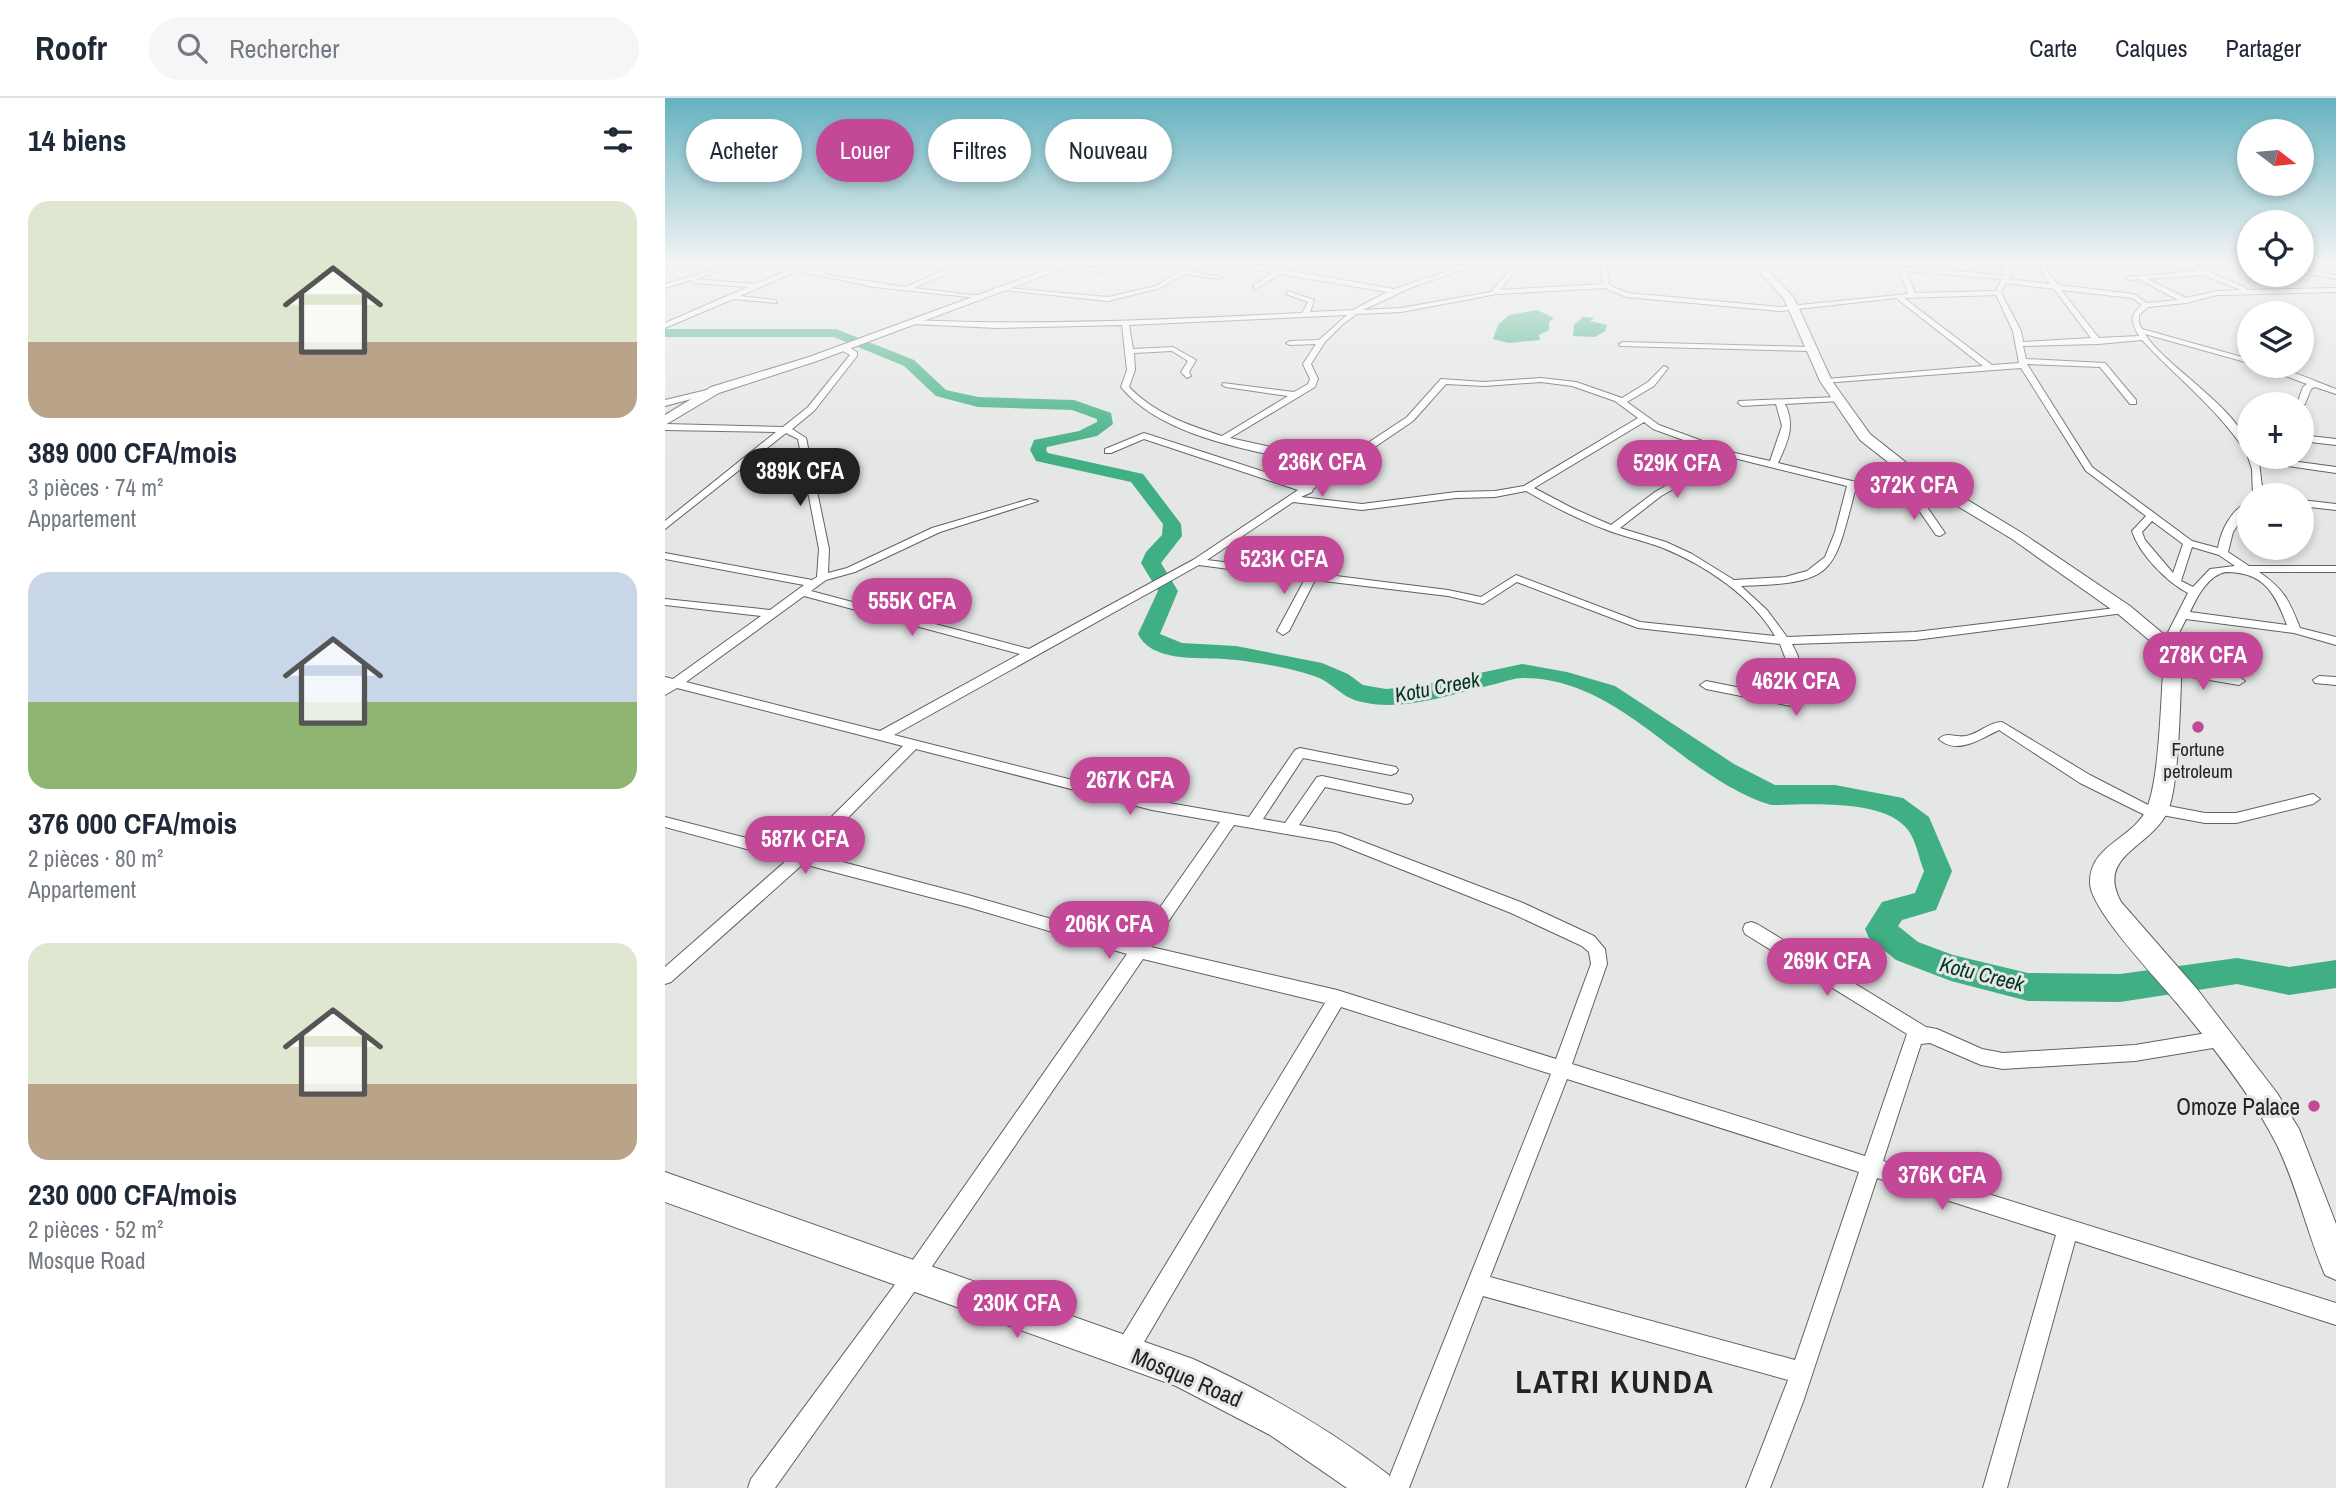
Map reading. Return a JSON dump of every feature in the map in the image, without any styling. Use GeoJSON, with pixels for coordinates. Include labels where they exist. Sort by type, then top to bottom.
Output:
{"type":"FeatureCollection","features":[{"type":"Feature","properties":{"kind":"street"},"geometry":{"type":"LineString","coordinates":[[665,403],[715,390],[902,326]]}},
{"type":"Feature","properties":{"kind":"street"},"geometry":{"type":"LineString","coordinates":[[1126,326],[1131,370],[1125,387],[1133,400],[1157,415],[1226,437],[1343,466]]}},
{"type":"Feature","properties":{"kind":"street"},"geometry":{"type":"LineString","coordinates":[[1226,437],[1315,382],[1307,364],[1320,342],[1337,326]]}},
{"type":"Feature","properties":{"kind":"street"},"geometry":{"type":"LineString","coordinates":[[1801,326],[1837,399],[1854,425],[1878,449],[2017,536],[2124,610],[2167,646],[2173,657],[2164,774],[2156,812],[2111,856],[2102,871],[2101,886],[2113,909],[2179,986],[2267,1102],[2289,1139],[2336,1264]]}},
{"type":"Feature","properties":{"kind":"street"},"geometry":{"type":"LineString","coordinates":[[1936,326],[1989,367]]}},
{"type":"Feature","properties":{"kind":"street"},"geometry":{"type":"LineString","coordinates":[[2014,326],[2022,363],[2080,458],[2103,482],[2150,518],[2188,543],[2223,553],[2271,585],[2282,597],[2295,631]]}},
{"type":"Feature","properties":{"kind":"street"},"geometry":{"type":"LineString","coordinates":[[2086,326],[2098,342]]}},
{"type":"Feature","properties":{"kind":"street"},"geometry":{"type":"LineString","coordinates":[[2137,326],[2141,334],[2237,430]]}},
{"type":"Feature","properties":{"kind":"street"},"geometry":{"type":"LineString","coordinates":[[2018,344],[2098,342],[2141,334],[2237,358]]}},
{"type":"Feature","properties":{"kind":"street"},"geometry":{"type":"LineString","coordinates":[[1290,343],[1320,342]]}},
{"type":"Feature","properties":{"kind":"street"},"geometry":{"type":"LineString","coordinates":[[1623,344],[1811,349]]}},
{"type":"Feature","properties":{"kind":"street"},"geometry":{"type":"LineString","coordinates":[[667,523],[811,410],[853,354],[850,345]]}},
{"type":"Feature","properties":{"kind":"street"},"geometry":{"type":"LineString","coordinates":[[1130,351],[1178,351],[1192,360],[1185,372],[1187,376]]}},
{"type":"Feature","properties":{"kind":"street"},"geometry":{"type":"LineString","coordinates":[[1826,381],[2022,363],[2102,365],[2133,402]]}},
{"type":"Feature","properties":{"kind":"street"},"geometry":{"type":"LineString","coordinates":[[1622,401],[1651,384],[1664,368]]}},
{"type":"Feature","properties":{"kind":"street"},"geometry":{"type":"LineString","coordinates":[[2298,378],[2336,392]]}},
{"type":"Feature","properties":{"kind":"street"},"geometry":{"type":"LineString","coordinates":[[883,735],[1197,562],[1309,490],[1410,419],[1444,381],[1484,384],[1554,380],[1622,401],[1643,419],[1729,454],[1851,484],[1912,493],[1951,495]]}},
{"type":"Feature","properties":{"kind":"street"},"geometry":{"type":"LineString","coordinates":[[2305,392],[2307,387],[2316,384]]}},
{"type":"Feature","properties":{"kind":"street"},"geometry":{"type":"LineString","coordinates":[[1226,385],[1297,395]]}},
{"type":"Feature","properties":{"kind":"street"},"geometry":{"type":"LineString","coordinates":[[665,421],[715,390]]}},
{"type":"Feature","properties":{"kind":"street"},"geometry":{"type":"LineString","coordinates":[[1742,403],[1837,399]]}},
{"type":"Feature","properties":{"kind":"street"},"geometry":{"type":"LineString","coordinates":[[1773,466],[1787,432],[1788,415],[1779,401]]}},
{"type":"Feature","properties":{"kind":"street"},"geometry":{"type":"LineString","coordinates":[[1294,499],[1362,507],[1456,495],[1495,494],[1527,488],[1643,419]]}},
{"type":"Feature","properties":{"kind":"street"},"geometry":{"type":"LineString","coordinates":[[665,428],[787,430],[802,438],[824,549],[818,581]]}},
{"type":"Feature","properties":{"kind":"street"},"geometry":{"type":"LineString","coordinates":[[1108,451],[1144,436],[1309,490]]}},
{"type":"Feature","properties":{"kind":"street"},"geometry":{"type":"LineString","coordinates":[[2314,439],[2336,442]]}},
{"type":"Feature","properties":{"kind":"street"},"geometry":{"type":"LineString","coordinates":[[1612,529],[1658,494],[1729,454]]}},
{"type":"Feature","properties":{"kind":"street"},"geometry":{"type":"LineString","coordinates":[[2314,466],[2336,470]]}},
{"type":"Feature","properties":{"kind":"street"},"geometry":{"type":"LineString","coordinates":[[1733,583],[1800,577],[1821,566],[1830,557],[1851,484]]}},
{"type":"Feature","properties":{"kind":"street"},"geometry":{"type":"LineString","coordinates":[[1527,488],[1560,508],[1612,529],[1671,547],[1733,583],[1763,610],[1786,641],[1797,671],[1797,701],[1706,685]]}},
{"type":"Feature","properties":{"kind":"street"},"geometry":{"type":"LineString","coordinates":[[1912,493],[1940,533]]}},
{"type":"Feature","properties":{"kind":"street"},"geometry":{"type":"LineString","coordinates":[[669,685],[818,581],[851,570],[936,530],[1033,501]]}},
{"type":"Feature","properties":{"kind":"street"},"geometry":{"type":"LineString","coordinates":[[2314,504],[2332,506],[2336,514]]}},
{"type":"Feature","properties":{"kind":"street"},"geometry":{"type":"LineString","coordinates":[[2223,553],[2226,535],[2237,515]]}},
{"type":"Feature","properties":{"kind":"street"},"geometry":{"type":"LineString","coordinates":[[2150,518],[2137,531],[2140,541],[2175,582],[2194,592]]}},
{"type":"Feature","properties":{"kind":"street"},"geometry":{"type":"LineString","coordinates":[[2175,582],[2188,543]]}},
{"type":"Feature","properties":{"kind":"street"},"geometry":{"type":"LineString","coordinates":[[665,556],[818,581]]}},
{"type":"Feature","properties":{"kind":"street"},"geometry":{"type":"LineString","coordinates":[[1197,562],[1448,593],[1483,601],[1516,578],[1638,625],[1786,641],[1915,636],[2124,610]]}},
{"type":"Feature","properties":{"kind":"street"},"geometry":{"type":"LineString","coordinates":[[2167,646],[2194,592],[2214,571],[2244,568],[2336,569]]}},
{"type":"Feature","properties":{"kind":"street"},"geometry":{"type":"LineString","coordinates":[[1283,631],[1312,576]]}},
{"type":"Feature","properties":{"kind":"street"},"geometry":{"type":"LineString","coordinates":[[803,593],[1029,653]]}},
{"type":"Feature","properties":{"kind":"street"},"geometry":{"type":"LineString","coordinates":[[665,602],[772,614]]}},
{"type":"Feature","properties":{"kind":"street"},"geometry":{"type":"LineString","coordinates":[[2184,615],[2295,631],[2336,641]]}},
{"type":"Feature","properties":{"kind":"street"},"geometry":{"type":"LineString","coordinates":[[2172,670],[2239,681]]}},
{"type":"Feature","properties":{"kind":"street"},"geometry":{"type":"LineString","coordinates":[[2319,680],[2336,681]]}},
{"type":"Feature","properties":{"kind":"street"},"geometry":{"type":"LineString","coordinates":[[669,685],[883,735],[1152,805],[1335,836],[1517,908],[1588,941],[1597,949],[1599,964],[1561,1070],[1397,1488]]}},
{"type":"Feature","properties":{"kind":"street"},"geometry":{"type":"LineString","coordinates":[[1945,739],[1969,741],[1996,726],[2002,726],[2085,779],[2156,812],[2205,818],[2236,818],[2313,799]]}},
{"type":"Feature","properties":{"kind":"street"},"geometry":{"type":"LineString","coordinates":[[665,977],[798,859],[914,743]]}},
{"type":"Feature","properties":{"kind":"street"},"geometry":{"type":"LineString","coordinates":[[1253,822],[1300,753],[1391,769]]}},
{"type":"Feature","properties":{"kind":"street"},"geometry":{"type":"LineString","coordinates":[[1289,829],[1322,781],[1406,799]]}},
{"type":"Feature","properties":{"kind":"street"},"geometry":{"type":"LineString","coordinates":[[760,1488],[915,1274],[1230,819]]}},
{"type":"Feature","properties":{"kind":"street"},"geometry":{"type":"LineString","coordinates":[[665,822],[798,859],[968,901],[1140,951],[1337,998],[2336,1314]]}},
{"type":"Feature","properties":{"kind":"street"},"geometry":{"type":"LineString","coordinates":[[1751,929],[1922,1034],[1981,1057],[2003,1061],[2135,1053],[2219,1039]]}},
{"type":"Feature","properties":{"kind":"street"},"geometry":{"type":"LineString","coordinates":[[1126,1351],[1337,998]]}},
{"type":"Feature","properties":{"kind":"street"},"geometry":{"type":"LineString","coordinates":[[1758,1488],[1802,1373],[1915,1035],[1922,1034]]}},
{"type":"Feature","properties":{"kind":"street","name":"Mosque Road"},"geometry":{"type":"LineString","coordinates":[[665,1186],[915,1274],[1228,1391],[1294,1427],[1341,1459],[1376,1488]]}},
{"type":"Feature","properties":{"kind":"street"},"geometry":{"type":"LineString","coordinates":[[1995,1488],[2068,1230]]}},
{"type":"Feature","properties":{"kind":"street"},"geometry":{"type":"LineString","coordinates":[[1477,1284],[1802,1373]]}},
{"type":"Feature","properties":{"kind":"shaded area"},"geometry":{"type":"Polygon","coordinates":[[[1498,326],[1549,326],[1549,330],[1539,335],[1540,340],[1509,343],[1493,339],[1498,326]]]}},
{"type":"Feature","properties":{"kind":"shaded area"},"geometry":{"type":"Polygon","coordinates":[[[1574,326],[1607,326],[1605,331],[1595,337],[1573,336],[1574,326]]]}},
{"type":"Feature","properties":{"kind":"waterway","name":"Kotu Creek"},"geometry":{"type":"LineString","coordinates":[[665,333],[836,333],[909,363],[941,393],[978,402],[1074,405],[1105,416],[1105,424],[1099,429],[1040,444],[1038,450],[1042,457],[1137,478],[1172,524],[1172,536],[1153,556],[1151,563],[1168,591],[1149,634],[1152,640],[1160,644],[1181,650],[1236,653],[1322,670],[1340,679],[1356,692],[1386,697],[1419,694],[1522,671],[1567,679],[1607,691],[1725,770],[1771,795],[1835,795],[1894,805],[1919,824],[1938,871],[1926,902],[1892,911],[1880,929],[1907,951],[1951,968],[2028,987],[2120,988],[2237,971],[2289,981],[2336,974]]}},
{"type":"Feature","properties":{"kind":"place","name":"Fortune petroleum"},"geometry":{"type":"Point","coordinates":[2198,727]}},
{"type":"Feature","properties":{"kind":"place","name":"Omoze Palace"},"geometry":{"type":"Point","coordinates":[2314,1106]}},
{"type":"Feature","properties":{"kind":"district","name":"LATRI KUNDA"},"geometry":{"type":"Point","coordinates":[1615,1381]}}]}
